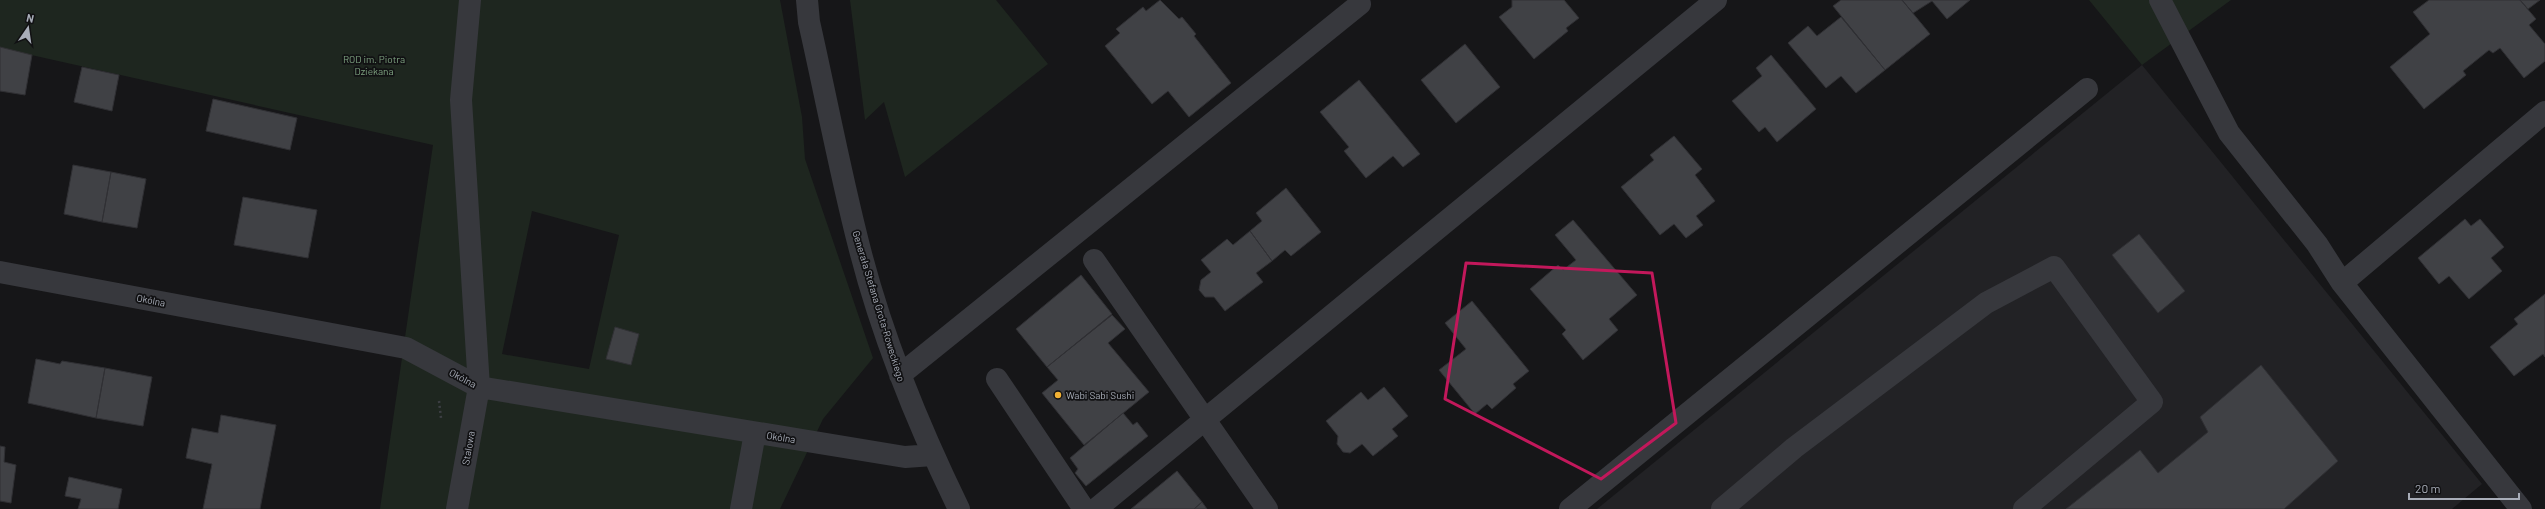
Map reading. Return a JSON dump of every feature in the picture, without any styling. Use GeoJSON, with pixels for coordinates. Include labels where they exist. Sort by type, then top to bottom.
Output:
{"type":"FeatureCollection","features":[{"type":"Feature","properties":{"kind":"street","name":"Stalowa"},"geometry":{"type":"LineString","coordinates":[[457,509],[479,387],[461,100],[470,0]]}},
{"type":"Feature","properties":{"kind":"street","name":"Generała Stefana Grota-Roweckiego"},"geometry":{"type":"LineString","coordinates":[[807,0],[809,22],[859,247],[900,375],[933,456],[959,509]]}},
{"type":"Feature","properties":{"kind":"street"},"geometry":{"type":"LineString","coordinates":[[1096,509],[1716,0]]}},
{"type":"Feature","properties":{"kind":"street"},"geometry":{"type":"LineString","coordinates":[[2160,0],[2229,133],[2317,244],[2342,283],[2518,508]]}},
{"type":"Feature","properties":{"kind":"street"},"geometry":{"type":"LineString","coordinates":[[900,375],[1360,4]]}},
{"type":"Feature","properties":{"kind":"street"},"geometry":{"type":"LineString","coordinates":[[1570,509],[2087,89]]}},
{"type":"Feature","properties":{"kind":"street"},"geometry":{"type":"LineString","coordinates":[[2342,283],[2545,112]]}},
{"type":"Feature","properties":{"kind":"street"},"geometry":{"type":"LineString","coordinates":[[1094,260],[1267,509]]}},
{"type":"Feature","properties":{"kind":"street"},"geometry":{"type":"LineString","coordinates":[[1722,509],[1794,448],[1986,303],[2054,267],[2152,402],[2024,509]]}},
{"type":"Feature","properties":{"kind":"street","name":"Okólna"},"geometry":{"type":"LineString","coordinates":[[0,272],[406,348],[479,387],[905,457],[933,456]]}},
{"type":"Feature","properties":{"kind":"street"},"geometry":{"type":"LineString","coordinates":[[997,379],[1084,509]]}},
{"type":"Feature","properties":{"kind":"street"},"geometry":{"type":"LineString","coordinates":[[740,509],[754,433]]}},
{"type":"Feature","properties":{"kind":"path"},"geometry":{"type":"LineString","coordinates":[[438,395],[442,426]]}},
{"type":"Feature","properties":{"kind":"highlighted area"},"geometry":{"type":"Polygon","coordinates":[[[1466,263],[1652,273],[1676,423],[1601,479],[1445,399],[1466,263]]]}},
{"type":"Feature","properties":{"kind":"shaded area"},"geometry":{"type":"Polygon","coordinates":[[[2142,65],[2482,484],[2452,509],[1597,509],[2142,65]]]}},
{"type":"Feature","properties":{"kind":"green space","name":"ROD im. Piotra Dziekana"},"geometry":{"type":"Polygon","coordinates":[[[0,0],[780,0],[802,117],[805,159],[873,358],[823,419],[780,509],[380,509],[433,145],[0,48],[0,0]],[[532,211],[502,354],[589,369],[619,235],[532,211]]]}},
{"type":"Feature","properties":{"kind":"green space"},"geometry":{"type":"Polygon","coordinates":[[[850,0],[996,0],[1048,64],[905,177],[884,102],[865,120],[850,0]]]}},
{"type":"Feature","properties":{"kind":"green space"},"geometry":{"type":"Polygon","coordinates":[[[2089,0],[2231,0],[2142,65],[2089,0]]]}},
{"type":"Feature","properties":{"kind":"building"},"geometry":{"type":"Polygon","coordinates":[[[1160,0],[1179,19],[1182,17],[1196,34],[1194,36],[1231,83],[1189,117],[1168,91],[1152,104],[1105,46],[1120,33],[1116,29],[1143,7],[1146,11],[1160,0]]]}},
{"type":"Feature","properties":{"kind":"building"},"geometry":{"type":"Polygon","coordinates":[[[1512,0],[1564,0],[1579,18],[1566,28],[1568,31],[1534,59],[1499,17],[1512,7],[1512,0]]]}},
{"type":"Feature","properties":{"kind":"building"},"geometry":{"type":"Polygon","coordinates":[[[1841,0],[1902,0],[1930,34],[1885,70],[1833,6],[1841,0]]]}},
{"type":"Feature","properties":{"kind":"building"},"geometry":{"type":"Polygon","coordinates":[[[1902,0],[1970,0],[1947,19],[1932,1],[1913,13],[1902,0]]]}},
{"type":"Feature","properties":{"kind":"building"},"geometry":{"type":"Polygon","coordinates":[[[2429,0],[2520,0],[2536,19],[2529,25],[2545,44],[2545,61],[2524,78],[2500,48],[2493,53],[2489,50],[2463,71],[2466,75],[2424,109],[2390,67],[2430,34],[2413,12],[2429,0]]]}},
{"type":"Feature","properties":{"kind":"building"},"geometry":{"type":"Polygon","coordinates":[[[2520,0],[2540,0],[2528,9],[2520,0]]]}},
{"type":"Feature","properties":{"kind":"building"},"geometry":{"type":"Polygon","coordinates":[[[1841,17],[1885,70],[1856,93],[1841,76],[1826,88],[1788,43],[1808,26],[1817,36],[1841,17]]]}},
{"type":"Feature","properties":{"kind":"building"},"geometry":{"type":"Polygon","coordinates":[[[1465,44],[1500,87],[1456,123],[1421,80],[1465,44]]]}},
{"type":"Feature","properties":{"kind":"building"},"geometry":{"type":"Polygon","coordinates":[[[0,47],[32,55],[25,95],[0,91],[0,47]]]}},
{"type":"Feature","properties":{"kind":"building"},"geometry":{"type":"Polygon","coordinates":[[[1771,55],[1816,109],[1777,142],[1765,127],[1759,132],[1732,101],[1762,76],[1756,68],[1771,55]]]}},
{"type":"Feature","properties":{"kind":"building"},"geometry":{"type":"Polygon","coordinates":[[[82,67],[119,75],[112,111],[74,102],[82,67]]]}},
{"type":"Feature","properties":{"kind":"building"},"geometry":{"type":"Polygon","coordinates":[[[1359,80],[1420,154],[1403,167],[1393,156],[1366,178],[1344,151],[1349,147],[1320,112],[1359,80]]]}},
{"type":"Feature","properties":{"kind":"building"},"geometry":{"type":"Polygon","coordinates":[[[213,99],[297,118],[290,150],[206,131],[213,99]]]}},
{"type":"Feature","properties":{"kind":"building"},"geometry":{"type":"Polygon","coordinates":[[[1674,136],[1702,169],[1695,175],[1715,201],[1696,216],[1703,225],[1686,238],[1674,224],[1660,235],[1621,187],[1654,160],[1650,155],[1674,136]]]}},
{"type":"Feature","properties":{"kind":"building"},"geometry":{"type":"Polygon","coordinates":[[[73,165],[111,172],[102,222],[64,214],[73,165]]]}},
{"type":"Feature","properties":{"kind":"building"},"geometry":{"type":"Polygon","coordinates":[[[111,172],[146,179],[137,228],[102,222],[111,172]]]}},
{"type":"Feature","properties":{"kind":"building"},"geometry":{"type":"Polygon","coordinates":[[[1286,188],[1321,232],[1291,256],[1285,250],[1272,261],[1250,231],[1262,221],[1256,213],[1286,188]]]}},
{"type":"Feature","properties":{"kind":"building"},"geometry":{"type":"Polygon","coordinates":[[[243,197],[317,210],[308,258],[234,245],[243,197]]]}},
{"type":"Feature","properties":{"kind":"building"},"geometry":{"type":"Polygon","coordinates":[[[2465,219],[2471,226],[2480,219],[2504,247],[2491,258],[2502,271],[2469,299],[2449,276],[2439,284],[2418,258],[2465,219]]]}},
{"type":"Feature","properties":{"kind":"building"},"geometry":{"type":"Polygon","coordinates":[[[1573,220],[1637,295],[1609,319],[1618,330],[1583,360],[1562,334],[1566,330],[1530,289],[1558,265],[1563,270],[1576,260],[1555,235],[1573,220]]]}},
{"type":"Feature","properties":{"kind":"building"},"geometry":{"type":"Polygon","coordinates":[[[1250,231],[1272,261],[1256,273],[1263,282],[1225,311],[1214,297],[1205,297],[1199,290],[1201,280],[1211,272],[1201,260],[1227,239],[1233,245],[1250,231]]]}},
{"type":"Feature","properties":{"kind":"building"},"geometry":{"type":"Polygon","coordinates":[[[2139,234],[2185,291],[2158,313],[2112,255],[2139,234]]]}},
{"type":"Feature","properties":{"kind":"building"},"geometry":{"type":"Polygon","coordinates":[[[1081,275],[1112,314],[1047,367],[1016,329],[1081,275]]]}},
{"type":"Feature","properties":{"kind":"building"},"geometry":{"type":"Polygon","coordinates":[[[2545,294],[2545,357],[2543,354],[2514,376],[2490,347],[2518,324],[2514,319],[2545,294]]]}},
{"type":"Feature","properties":{"kind":"building"},"geometry":{"type":"Polygon","coordinates":[[[1472,301],[1529,371],[1513,384],[1516,388],[1492,409],[1487,404],[1475,414],[1439,370],[1466,349],[1445,323],[1472,301]]]}},
{"type":"Feature","properties":{"kind":"building"},"geometry":{"type":"Polygon","coordinates":[[[1112,315],[1125,329],[1108,343],[1149,392],[1084,445],[1042,393],[1058,380],[1047,367],[1112,315]]]}},
{"type":"Feature","properties":{"kind":"building"},"geometry":{"type":"Polygon","coordinates":[[[615,327],[639,334],[631,365],[606,359],[615,327]]]}},
{"type":"Feature","properties":{"kind":"building"},"geometry":{"type":"Polygon","coordinates":[[[36,359],[60,364],[62,361],[105,368],[96,418],[28,403],[36,359]]]}},
{"type":"Feature","properties":{"kind":"building"},"geometry":{"type":"Polygon","coordinates":[[[2261,365],[2338,461],[2284,509],[2066,509],[2140,450],[2158,473],[2208,432],[2200,417],[2261,365]]]}},
{"type":"Feature","properties":{"kind":"building"},"geometry":{"type":"Polygon","coordinates":[[[105,368],[152,377],[143,426],[96,418],[105,368]]]}},
{"type":"Feature","properties":{"kind":"building"},"geometry":{"type":"Polygon","coordinates":[[[1384,387],[1408,416],[1392,429],[1398,436],[1373,456],[1362,444],[1350,453],[1343,452],[1337,444],[1338,436],[1326,421],[1361,392],[1368,400],[1384,387]]]}},
{"type":"Feature","properties":{"kind":"building"},"geometry":{"type":"Polygon","coordinates":[[[1123,413],[1133,425],[1137,422],[1148,436],[1086,486],[1075,473],[1078,469],[1070,458],[1123,413]]]}},
{"type":"Feature","properties":{"kind":"building"},"geometry":{"type":"Polygon","coordinates":[[[221,415],[276,425],[260,509],[203,509],[212,464],[186,458],[192,428],[218,433],[221,415]]]}},
{"type":"Feature","properties":{"kind":"building"},"geometry":{"type":"Polygon","coordinates":[[[0,446],[5,447],[4,462],[16,465],[11,503],[0,501],[0,446]]]}},
{"type":"Feature","properties":{"kind":"building"},"geometry":{"type":"Polygon","coordinates":[[[1177,471],[1202,502],[1194,509],[1131,509],[1177,471]]]}},
{"type":"Feature","properties":{"kind":"building"},"geometry":{"type":"Polygon","coordinates":[[[69,477],[122,489],[118,509],[78,509],[81,499],[65,496],[69,477]]]}},
{"type":"Feature","properties":{"kind":"building"},"geometry":{"type":"Polygon","coordinates":[[[1202,502],[1207,509],[1194,509],[1202,502]]]}},
{"type":"Feature","properties":{"kind":"place","name":"Wabi Sabi Sushi"},"geometry":{"type":"Point","coordinates":[1058,395]}}]}
